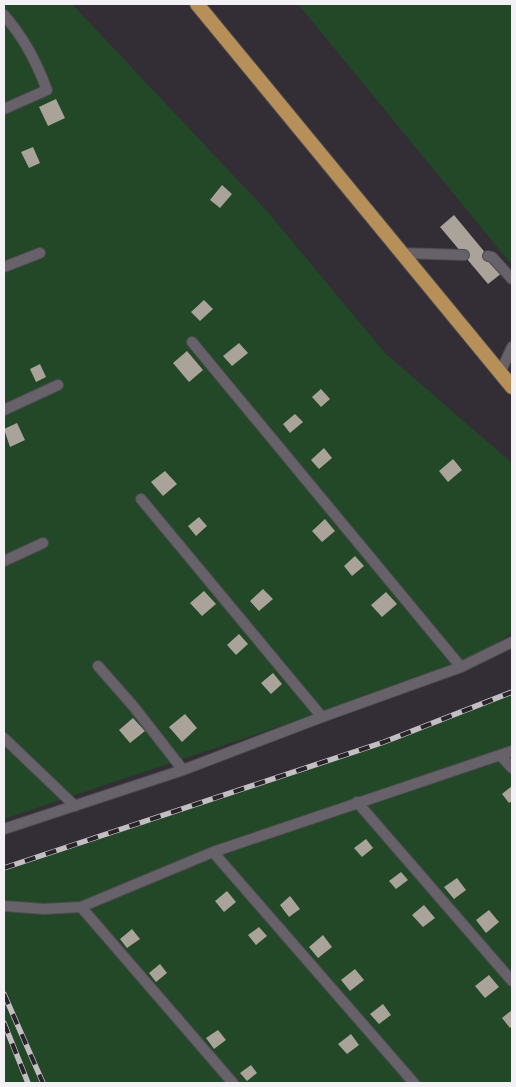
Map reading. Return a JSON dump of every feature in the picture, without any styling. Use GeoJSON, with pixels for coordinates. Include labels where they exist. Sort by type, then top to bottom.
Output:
{"type":"FeatureCollection","features":[{"type":"Feature","properties":{"kind":"main road"},"geometry":{"type":"LineString","coordinates":[[198,4],[512,387]]}},
{"type":"Feature","properties":{"kind":"lane"},"geometry":{"type":"LineString","coordinates":[[4,15],[19,32],[37,63],[46,90],[4,109]]}},
{"type":"Feature","properties":{"kind":"lane"},"geometry":{"type":"LineString","coordinates":[[4,268],[40,253]]}},
{"type":"Feature","properties":{"kind":"lane"},"geometry":{"type":"LineString","coordinates":[[401,253],[464,255]]}},
{"type":"Feature","properties":{"kind":"lane"},"geometry":{"type":"LineString","coordinates":[[488,256],[492,257],[512,279]]}},
{"type":"Feature","properties":{"kind":"lane"},"geometry":{"type":"LineString","coordinates":[[192,342],[461,667]]}},
{"type":"Feature","properties":{"kind":"lane"},"geometry":{"type":"LineString","coordinates":[[500,373],[512,347]]}},
{"type":"Feature","properties":{"kind":"lane"},"geometry":{"type":"LineString","coordinates":[[4,410],[58,385]]}},
{"type":"Feature","properties":{"kind":"lane"},"geometry":{"type":"LineString","coordinates":[[141,499],[322,716]]}},
{"type":"Feature","properties":{"kind":"lane"},"geometry":{"type":"LineString","coordinates":[[4,561],[43,542]]}},
{"type":"Feature","properties":{"kind":"lane"},"geometry":{"type":"LineString","coordinates":[[4,829],[183,770],[322,716],[461,667],[512,642]]}},
{"type":"Feature","properties":{"kind":"lane"},"geometry":{"type":"LineString","coordinates":[[98,666],[134,707],[183,770]]}},
{"type":"Feature","properties":{"kind":"lane"},"geometry":{"type":"LineString","coordinates":[[4,738],[75,806]]}},
{"type":"Feature","properties":{"kind":"lane"},"geometry":{"type":"LineString","coordinates":[[4,906],[44,909],[81,907],[213,852],[512,751]]}},
{"type":"Feature","properties":{"kind":"lane"},"geometry":{"type":"LineString","coordinates":[[500,755],[512,768]]}},
{"type":"Feature","properties":{"kind":"lane"},"geometry":{"type":"LineString","coordinates":[[357,802],[512,981]]}},
{"type":"Feature","properties":{"kind":"lane"},"geometry":{"type":"LineString","coordinates":[[213,852],[414,1083]]}},
{"type":"Feature","properties":{"kind":"lane"},"geometry":{"type":"LineString","coordinates":[[81,907],[233,1083]]}},
{"type":"Feature","properties":{"kind":"green space"},"geometry":{"type":"Polygon","coordinates":[[[4,4],[72,4],[266,210],[385,353],[512,463],[512,633],[481,653],[418,680],[4,819],[4,4]]]}},
{"type":"Feature","properties":{"kind":"green space"},"geometry":{"type":"Polygon","coordinates":[[[298,4],[512,4],[512,265],[298,4]]]}},
{"type":"Feature","properties":{"kind":"green space"},"geometry":{"type":"Polygon","coordinates":[[[512,692],[512,1083],[4,1083],[4,868],[384,742],[512,692]]]}},
{"type":"Feature","properties":{"kind":"building"},"geometry":{"type":"Polygon","coordinates":[[[56,99],[65,118],[48,126],[39,107],[56,99]]]}},
{"type":"Feature","properties":{"kind":"building"},"geometry":{"type":"Polygon","coordinates":[[[33,147],[40,163],[29,168],[21,152],[33,147]]]}},
{"type":"Feature","properties":{"kind":"building"},"geometry":{"type":"Polygon","coordinates":[[[222,185],[232,194],[220,208],[210,200],[222,185]]]}},
{"type":"Feature","properties":{"kind":"building"},"geometry":{"type":"Polygon","coordinates":[[[454,215],[502,273],[488,284],[440,227],[454,215]]]}},
{"type":"Feature","properties":{"kind":"building"},"geometry":{"type":"Polygon","coordinates":[[[204,300],[213,309],[200,321],[191,312],[204,300]]]}},
{"type":"Feature","properties":{"kind":"building"},"geometry":{"type":"Polygon","coordinates":[[[239,343],[248,353],[232,366],[223,356],[239,343]]]}},
{"type":"Feature","properties":{"kind":"building"},"geometry":{"type":"Polygon","coordinates":[[[187,351],[203,370],[189,382],[173,363],[187,351]]]}},
{"type":"Feature","properties":{"kind":"building"},"geometry":{"type":"Polygon","coordinates":[[[40,364],[46,377],[36,382],[30,369],[40,364]]]}},
{"type":"Feature","properties":{"kind":"building"},"geometry":{"type":"Polygon","coordinates":[[[321,389],[330,399],[321,407],[312,397],[321,389]]]}},
{"type":"Feature","properties":{"kind":"building"},"geometry":{"type":"Polygon","coordinates":[[[295,414],[303,422],[290,433],[283,424],[295,414]]]}},
{"type":"Feature","properties":{"kind":"building"},"geometry":{"type":"Polygon","coordinates":[[[17,423],[25,440],[10,447],[4,429],[17,423]]]}},
{"type":"Feature","properties":{"kind":"building"},"geometry":{"type":"Polygon","coordinates":[[[324,448],[332,458],[319,469],[311,460],[324,448]]]}},
{"type":"Feature","properties":{"kind":"building"},"geometry":{"type":"Polygon","coordinates":[[[453,459],[462,470],[448,482],[439,471],[453,459]]]}},
{"type":"Feature","properties":{"kind":"building"},"geometry":{"type":"Polygon","coordinates":[[[165,471],[177,484],[163,496],[151,482],[165,471]]]}},
{"type":"Feature","properties":{"kind":"building"},"geometry":{"type":"Polygon","coordinates":[[[199,517],[207,526],[196,536],[188,526],[199,517]]]}},
{"type":"Feature","properties":{"kind":"building"},"geometry":{"type":"Polygon","coordinates":[[[325,519],[335,531],[322,542],[312,531],[325,519]]]}},
{"type":"Feature","properties":{"kind":"building"},"geometry":{"type":"Polygon","coordinates":[[[355,556],[364,566],[352,576],[344,566],[355,556]]]}},
{"type":"Feature","properties":{"kind":"building"},"geometry":{"type":"Polygon","coordinates":[[[263,589],[273,599],[259,611],[250,601],[263,589]]]}},
{"type":"Feature","properties":{"kind":"building"},"geometry":{"type":"Polygon","coordinates":[[[204,591],[216,604],[202,616],[190,603],[204,591]]]}},
{"type":"Feature","properties":{"kind":"building"},"geometry":{"type":"Polygon","coordinates":[[[386,592],[397,604],[382,617],[371,605],[386,592]]]}},
{"type":"Feature","properties":{"kind":"building"},"geometry":{"type":"Polygon","coordinates":[[[239,634],[248,644],[236,655],[227,645],[239,634]]]}},
{"type":"Feature","properties":{"kind":"building"},"geometry":{"type":"Polygon","coordinates":[[[273,673],[282,684],[271,694],[261,683],[273,673]]]}},
{"type":"Feature","properties":{"kind":"building"},"geometry":{"type":"Polygon","coordinates":[[[185,714],[197,728],[182,742],[169,727],[185,714]]]}},
{"type":"Feature","properties":{"kind":"building"},"geometry":{"type":"Polygon","coordinates":[[[133,718],[145,731],[130,743],[119,730],[133,718]]]}},
{"type":"Feature","properties":{"kind":"building"},"geometry":{"type":"Polygon","coordinates":[[[512,786],[512,801],[509,803],[502,794],[512,786]]]}},
{"type":"Feature","properties":{"kind":"building"},"geometry":{"type":"Polygon","coordinates":[[[366,839],[373,848],[362,857],[354,848],[366,839]]]}},
{"type":"Feature","properties":{"kind":"building"},"geometry":{"type":"Polygon","coordinates":[[[401,872],[408,880],[396,889],[389,881],[401,872]]]}},
{"type":"Feature","properties":{"kind":"building"},"geometry":{"type":"Polygon","coordinates":[[[457,878],[466,890],[454,899],[444,887],[457,878]]]}},
{"type":"Feature","properties":{"kind":"building"},"geometry":{"type":"Polygon","coordinates":[[[227,891],[236,902],[224,912],[215,901],[227,891]]]}},
{"type":"Feature","properties":{"kind":"building"},"geometry":{"type":"Polygon","coordinates":[[[290,896],[300,909],[289,917],[280,905],[290,896]]]}},
{"type":"Feature","properties":{"kind":"building"},"geometry":{"type":"Polygon","coordinates":[[[424,905],[435,918],[423,927],[412,915],[424,905]]]}},
{"type":"Feature","properties":{"kind":"building"},"geometry":{"type":"Polygon","coordinates":[[[489,910],[499,922],[486,933],[476,920],[489,910]]]}},
{"type":"Feature","properties":{"kind":"building"},"geometry":{"type":"Polygon","coordinates":[[[259,927],[267,936],[256,945],[248,935],[259,927]]]}},
{"type":"Feature","properties":{"kind":"building"},"geometry":{"type":"Polygon","coordinates":[[[132,929],[140,939],[127,948],[120,939],[132,929]]]}},
{"type":"Feature","properties":{"kind":"building"},"geometry":{"type":"Polygon","coordinates":[[[323,935],[332,947],[318,958],[309,947],[323,935]]]}},
{"type":"Feature","properties":{"kind":"building"},"geometry":{"type":"Polygon","coordinates":[[[160,964],[167,973],[156,982],[149,973],[160,964]]]}},
{"type":"Feature","properties":{"kind":"building"},"geometry":{"type":"Polygon","coordinates":[[[355,969],[364,980],[350,991],[341,980],[355,969]]]}},
{"type":"Feature","properties":{"kind":"building"},"geometry":{"type":"Polygon","coordinates":[[[489,975],[499,987],[485,998],[475,986],[489,975]]]}},
{"type":"Feature","properties":{"kind":"building"},"geometry":{"type":"Polygon","coordinates":[[[383,1004],[391,1015],[379,1024],[370,1014],[383,1004]]]}},
{"type":"Feature","properties":{"kind":"building"},"geometry":{"type":"Polygon","coordinates":[[[512,1010],[512,1026],[510,1028],[502,1018],[512,1010]]]}},
{"type":"Feature","properties":{"kind":"building"},"geometry":{"type":"Polygon","coordinates":[[[218,1030],[226,1040],[214,1049],[206,1038],[218,1030]]]}},
{"type":"Feature","properties":{"kind":"building"},"geometry":{"type":"Polygon","coordinates":[[[351,1034],[359,1045],[347,1054],[338,1044],[351,1034]]]}},
{"type":"Feature","properties":{"kind":"building"},"geometry":{"type":"Polygon","coordinates":[[[251,1065],[257,1073],[247,1081],[240,1073],[251,1065]]]}},
{"type":"Feature","properties":{"kind":"railway"},"geometry":{"type":"LineString","coordinates":[[4,868],[384,742],[512,692]]}},
{"type":"Feature","properties":{"kind":"railway"},"geometry":{"type":"LineString","coordinates":[[4,994],[43,1083]]}},
{"type":"Feature","properties":{"kind":"railway"},"geometry":{"type":"LineString","coordinates":[[4,1023],[28,1083]]}}]}
